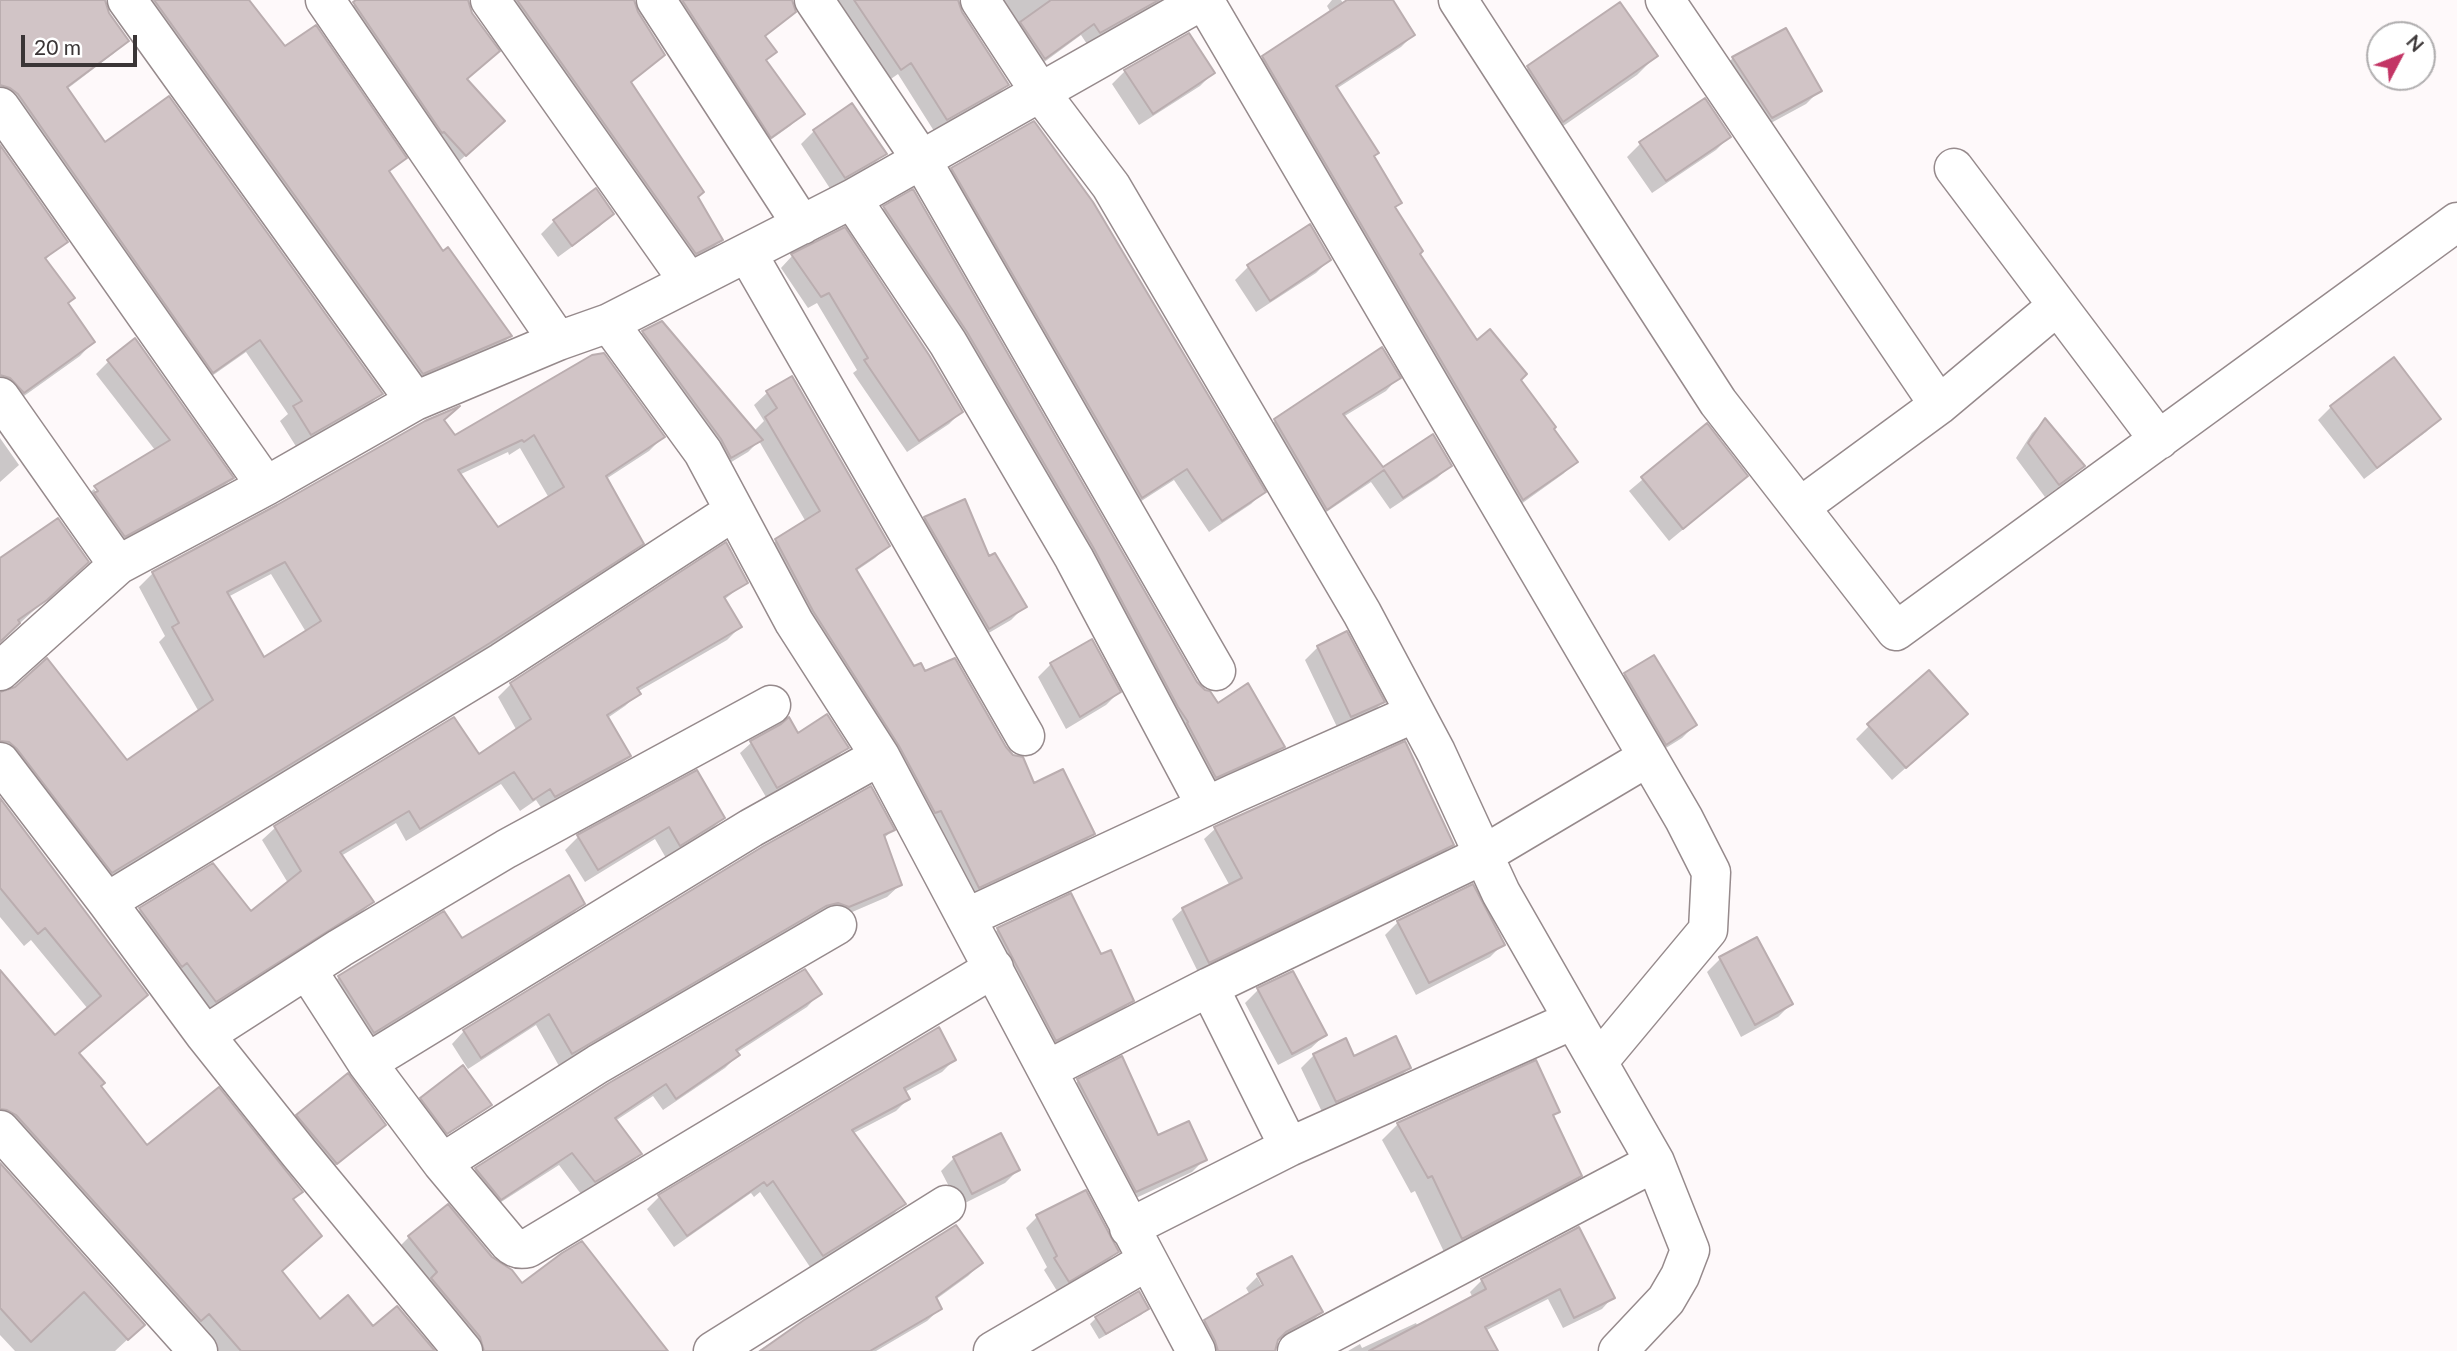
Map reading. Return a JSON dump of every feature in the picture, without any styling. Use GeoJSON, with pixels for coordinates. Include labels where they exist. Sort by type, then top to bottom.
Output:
{"type":"FeatureCollection","features":[{"type":"Feature","properties":{"kind":"street"},"geometry":{"type":"LineString","coordinates":[[127,0],[415,401]]}},
{"type":"Feature","properties":{"kind":"street"},"geometry":{"type":"LineString","coordinates":[[325,0],[558,341]]}},
{"type":"Feature","properties":{"kind":"street"},"geometry":{"type":"LineString","coordinates":[[491,0],[689,282]]}},
{"type":"Feature","properties":{"kind":"street"},"geometry":{"type":"LineString","coordinates":[[656,0],[802,225]]}},
{"type":"Feature","properties":{"kind":"street"},"geometry":{"type":"LineString","coordinates":[[814,0],[921,159],[1216,671]]}},
{"type":"Feature","properties":{"kind":"street"},"geometry":{"type":"LineString","coordinates":[[980,0],[1040,92],[1111,186],[1349,589],[1415,713],[1501,893],[1655,1162],[1690,1250],[1680,1276],[1666,1300],[1618,1351]]}},
{"type":"Feature","properties":{"kind":"street"},"geometry":{"type":"LineString","coordinates":[[0,671],[118,565],[266,486],[415,401],[608,323],[852,199],[1203,0],[1648,757],[1711,872],[1708,930],[1598,1062]]}},
{"type":"Feature","properties":{"kind":"street"},"geometry":{"type":"LineString","coordinates":[[1458,0],[1718,402],[1896,631],[2457,222]]}},
{"type":"Feature","properties":{"kind":"street"},"geometry":{"type":"LineString","coordinates":[[1665,0],[1939,405]]}},
{"type":"Feature","properties":{"kind":"street"},"geometry":{"type":"LineString","coordinates":[[0,107],[266,486]]}},
{"type":"Feature","properties":{"kind":"street"},"geometry":{"type":"LineString","coordinates":[[1954,168],[2159,440]]}},
{"type":"Feature","properties":{"kind":"street"},"geometry":{"type":"LineString","coordinates":[[852,199],[948,343],[1074,558],[1206,807]]}},
{"type":"Feature","properties":{"kind":"street"},"geometry":{"type":"LineString","coordinates":[[747,253],[1025,736]]}},
{"type":"Feature","properties":{"kind":"street"},"geometry":{"type":"LineString","coordinates":[[1800,507],[1939,405],[2057,306]]}},
{"type":"Feature","properties":{"kind":"street"},"geometry":{"type":"LineString","coordinates":[[608,323],[703,452],[794,622],[880,756],[1195,1351]]}},
{"type":"Feature","properties":{"kind":"street"},"geometry":{"type":"LineString","coordinates":[[0,397],[118,565]]}},
{"type":"Feature","properties":{"kind":"street"},"geometry":{"type":"LineString","coordinates":[[107,902],[502,662],[734,511]]}},
{"type":"Feature","properties":{"kind":"street"},"geometry":{"type":"LineString","coordinates":[[205,1035],[506,849],[771,705]]}},
{"type":"Feature","properties":{"kind":"street"},"geometry":{"type":"LineString","coordinates":[[966,918],[1415,713]]}},
{"type":"Feature","properties":{"kind":"street"},"geometry":{"type":"LineString","coordinates":[[367,1063],[751,828],[880,756]]}},
{"type":"Feature","properties":{"kind":"street"},"geometry":{"type":"LineString","coordinates":[[1047,1070],[1209,987],[1483,855],[1648,757]]}},
{"type":"Feature","properties":{"kind":"street"},"geometry":{"type":"LineString","coordinates":[[0,762],[205,1035],[463,1351]]}},
{"type":"Feature","properties":{"kind":"street"},"geometry":{"type":"LineString","coordinates":[[442,1163],[598,1064],[837,925]]}},
{"type":"Feature","properties":{"kind":"street"},"geometry":{"type":"LineString","coordinates":[[307,970],[367,1063],[442,1163],[514,1248],[528,1248],[994,968]]}},
{"type":"Feature","properties":{"kind":"street"},"geometry":{"type":"LineString","coordinates":[[1209,987],[1289,1147]]}},
{"type":"Feature","properties":{"kind":"street"},"geometry":{"type":"LineString","coordinates":[[1129,1228],[1289,1147],[1573,1020]]}},
{"type":"Feature","properties":{"kind":"street"},"geometry":{"type":"LineString","coordinates":[[0,1130],[198,1351]]}},
{"type":"Feature","properties":{"kind":"street"},"geometry":{"type":"LineString","coordinates":[[1297,1351],[1655,1162]]}},
{"type":"Feature","properties":{"kind":"street"},"geometry":{"type":"LineString","coordinates":[[713,1351],[946,1205]]}},
{"type":"Feature","properties":{"kind":"street"},"geometry":{"type":"LineString","coordinates":[[993,1351],[1147,1261]]}},
{"type":"Feature","properties":{"kind":"building"},"geometry":{"type":"Polygon","coordinates":[[[0,0],[105,0],[109,13],[129,41],[67,87],[105,142],[169,96],[383,394],[311,435],[293,406],[302,401],[260,340],[213,373],[18,94],[0,85],[0,0]]]}},
{"type":"Feature","properties":{"kind":"building"},"geometry":{"type":"Polygon","coordinates":[[[154,0],[249,0],[285,46],[316,25],[407,158],[389,171],[443,251],[448,247],[512,336],[423,374],[154,0]]]}},
{"type":"Feature","properties":{"kind":"building"},"geometry":{"type":"Polygon","coordinates":[[[468,0],[472,13],[500,51],[467,79],[505,121],[466,156],[444,132],[442,133],[353,2],[468,0]]]}},
{"type":"Feature","properties":{"kind":"building"},"geometry":{"type":"Polygon","coordinates":[[[517,0],[634,0],[638,12],[665,55],[631,82],[704,192],[698,197],[723,240],[696,254],[517,0]]]}},
{"type":"Feature","properties":{"kind":"building"},"geometry":{"type":"Polygon","coordinates":[[[682,0],[792,0],[796,12],[765,36],[777,52],[766,60],[805,114],[771,138],[682,0]]]}},
{"type":"Feature","properties":{"kind":"building"},"geometry":{"type":"Polygon","coordinates":[[[854,0],[958,0],[962,12],[1009,85],[947,120],[911,63],[901,70],[854,0]]]}},
{"type":"Feature","properties":{"kind":"building"},"geometry":{"type":"Polygon","coordinates":[[[1051,0],[1159,0],[1100,33],[1094,24],[1045,59],[1020,22],[1051,0]]]}},
{"type":"Feature","properties":{"kind":"building"},"geometry":{"type":"Polygon","coordinates":[[[1347,0],[1393,0],[1415,35],[1336,86],[1379,153],[1374,156],[1402,203],[1395,207],[1423,251],[1420,254],[1477,340],[1490,329],[1527,374],[1521,380],[1578,462],[1523,500],[1262,56],[1347,0]]]}},
{"type":"Feature","properties":{"kind":"building"},"geometry":{"type":"Polygon","coordinates":[[[1620,2],[1658,56],[1563,122],[1527,66],[1620,2]]]}},
{"type":"Feature","properties":{"kind":"building"},"geometry":{"type":"Polygon","coordinates":[[[1786,28],[1822,91],[1772,118],[1732,57],[1786,28]]]}},
{"type":"Feature","properties":{"kind":"building"},"geometry":{"type":"Polygon","coordinates":[[[1189,33],[1215,73],[1153,114],[1124,70],[1189,33]]]}},
{"type":"Feature","properties":{"kind":"building"},"geometry":{"type":"Polygon","coordinates":[[[1705,98],[1731,137],[1666,181],[1639,142],[1705,98]]]}},
{"type":"Feature","properties":{"kind":"building"},"geometry":{"type":"Polygon","coordinates":[[[852,103],[887,154],[845,178],[813,130],[852,103]]]}},
{"type":"Feature","properties":{"kind":"building"},"geometry":{"type":"Polygon","coordinates":[[[1034,121],[1093,202],[1266,492],[1222,521],[1187,469],[1142,498],[951,168],[1034,121]]]}},
{"type":"Feature","properties":{"kind":"building"},"geometry":{"type":"Polygon","coordinates":[[[0,145],[68,242],[45,258],[75,298],[68,303],[95,342],[24,393],[10,378],[0,375],[0,145]]]}},
{"type":"Feature","properties":{"kind":"building"},"geometry":{"type":"Polygon","coordinates":[[[596,188],[614,214],[572,246],[553,220],[596,188]]]}},
{"type":"Feature","properties":{"kind":"building"},"geometry":{"type":"Polygon","coordinates":[[[913,189],[1197,682],[1210,691],[1218,703],[1248,683],[1285,747],[1216,778],[1093,547],[967,332],[883,206],[913,189]]]}},
{"type":"Feature","properties":{"kind":"building"},"geometry":{"type":"Polygon","coordinates":[[[1310,224],[1331,260],[1270,301],[1247,265],[1310,224]]]}},
{"type":"Feature","properties":{"kind":"building"},"geometry":{"type":"Polygon","coordinates":[[[845,227],[963,412],[919,441],[864,360],[868,358],[829,293],[821,297],[791,254],[845,227]]]}},
{"type":"Feature","properties":{"kind":"building"},"geometry":{"type":"Polygon","coordinates":[[[662,321],[763,440],[731,458],[721,439],[642,331],[662,321]]]}},
{"type":"Feature","properties":{"kind":"building"},"geometry":{"type":"Polygon","coordinates":[[[135,338],[234,478],[125,537],[94,493],[98,491],[94,486],[170,440],[107,360],[135,338]]]}},
{"type":"Feature","properties":{"kind":"building"},"geometry":{"type":"Polygon","coordinates":[[[1382,347],[1401,378],[1343,414],[1383,467],[1433,434],[1452,466],[1403,498],[1384,470],[1327,510],[1274,419],[1382,347]]]}},
{"type":"Feature","properties":{"kind":"building"},"geometry":{"type":"Polygon","coordinates":[[[604,353],[665,437],[606,476],[644,544],[490,643],[112,873],[17,749],[9,742],[0,741],[0,692],[15,687],[47,658],[127,760],[213,700],[172,627],[179,623],[152,572],[425,421],[460,406],[444,420],[455,435],[592,355],[604,353]],[[534,435],[524,442],[522,440],[458,470],[498,527],[564,487],[534,435]],[[285,562],[227,592],[264,657],[321,621],[285,562]]]}},
{"type":"Feature","properties":{"kind":"building"},"geometry":{"type":"Polygon","coordinates":[[[2394,357],[2441,419],[2377,468],[2330,406],[2394,357]]]}},
{"type":"Feature","properties":{"kind":"building"},"geometry":{"type":"Polygon","coordinates":[[[792,376],[890,546],[856,569],[914,666],[921,663],[925,671],[955,658],[1006,747],[1013,755],[1023,757],[1034,783],[1063,769],[1095,834],[979,888],[941,811],[935,813],[899,746],[813,611],[775,539],[820,511],[765,417],[777,408],[766,391],[792,376]]]}},
{"type":"Feature","properties":{"kind":"building"},"geometry":{"type":"Polygon","coordinates":[[[2045,418],[2085,466],[2059,485],[2028,443],[2045,418]]]}},
{"type":"Feature","properties":{"kind":"building"},"geometry":{"type":"Polygon","coordinates":[[[1707,423],[1748,476],[1683,529],[1641,477],[1707,423]]]}},
{"type":"Feature","properties":{"kind":"building"},"geometry":{"type":"Polygon","coordinates":[[[965,499],[989,556],[995,553],[1027,607],[989,629],[924,517],[965,499]]]}},
{"type":"Feature","properties":{"kind":"building"},"geometry":{"type":"Polygon","coordinates":[[[58,518],[89,562],[47,600],[18,620],[20,623],[0,642],[0,558],[58,518]]]}},
{"type":"Feature","properties":{"kind":"building"},"geometry":{"type":"Polygon","coordinates":[[[726,542],[748,583],[724,597],[742,627],[637,688],[641,694],[607,715],[631,756],[555,797],[550,789],[533,800],[514,772],[420,829],[409,811],[340,852],[374,902],[216,1002],[187,963],[182,967],[139,908],[213,863],[251,911],[301,871],[274,826],[454,717],[479,754],[531,719],[510,683],[726,542]]]}},
{"type":"Feature","properties":{"kind":"building"},"geometry":{"type":"Polygon","coordinates":[[[1347,631],[1385,702],[1351,717],[1317,646],[1347,631]]]}},
{"type":"Feature","properties":{"kind":"building"},"geometry":{"type":"Polygon","coordinates":[[[1092,639],[1121,692],[1080,717],[1050,663],[1092,639]]]}},
{"type":"Feature","properties":{"kind":"building"},"geometry":{"type":"Polygon","coordinates":[[[1654,655],[1697,725],[1666,745],[1624,673],[1654,655]]]}},
{"type":"Feature","properties":{"kind":"building"},"geometry":{"type":"Polygon","coordinates":[[[1929,670],[1968,714],[1906,768],[1867,724],[1929,670]]]}},
{"type":"Feature","properties":{"kind":"building"},"geometry":{"type":"Polygon","coordinates":[[[827,714],[849,748],[777,788],[750,741],[789,717],[798,733],[827,714]]]}},
{"type":"Feature","properties":{"kind":"building"},"geometry":{"type":"Polygon","coordinates":[[[1405,741],[1454,845],[1209,963],[1182,908],[1242,878],[1214,827],[1405,741]]]}},
{"type":"Feature","properties":{"kind":"building"},"geometry":{"type":"Polygon","coordinates":[[[697,770],[725,818],[680,846],[669,827],[598,870],[577,835],[697,770]]]}},
{"type":"Feature","properties":{"kind":"building"},"geometry":{"type":"Polygon","coordinates":[[[871,786],[895,830],[884,835],[902,885],[849,907],[838,903],[826,906],[572,1054],[549,1014],[481,1058],[463,1030],[762,847],[871,786]]]}},
{"type":"Feature","properties":{"kind":"building"},"geometry":{"type":"Polygon","coordinates":[[[0,798],[148,995],[79,1053],[105,1083],[101,1086],[147,1145],[219,1087],[303,1192],[293,1199],[322,1236],[282,1271],[320,1319],[348,1295],[373,1326],[397,1306],[435,1351],[241,1351],[209,1314],[201,1321],[16,1115],[0,1109],[0,970],[55,1035],[101,996],[45,928],[38,934],[0,888],[0,798]]]}},
{"type":"Feature","properties":{"kind":"building"},"geometry":{"type":"Polygon","coordinates":[[[569,875],[585,904],[374,1033],[338,976],[444,911],[462,938],[569,875]]]}},
{"type":"Feature","properties":{"kind":"building"},"geometry":{"type":"Polygon","coordinates":[[[1473,884],[1505,945],[1429,983],[1397,921],[1473,884]]]}},
{"type":"Feature","properties":{"kind":"building"},"geometry":{"type":"Polygon","coordinates":[[[1071,893],[1101,954],[1111,950],[1134,1001],[1056,1041],[997,928],[1071,893]]]}},
{"type":"Feature","properties":{"kind":"building"},"geometry":{"type":"Polygon","coordinates":[[[1757,937],[1793,1004],[1755,1025],[1719,957],[1757,937]]]}},
{"type":"Feature","properties":{"kind":"building"},"geometry":{"type":"Polygon","coordinates":[[[805,969],[822,994],[736,1050],[740,1055],[676,1099],[666,1084],[615,1118],[642,1154],[595,1182],[572,1153],[501,1200],[475,1168],[609,1083],[805,969]]]}},
{"type":"Feature","properties":{"kind":"building"},"geometry":{"type":"Polygon","coordinates":[[[1293,971],[1327,1035],[1292,1054],[1257,988],[1293,971]]]}},
{"type":"Feature","properties":{"kind":"building"},"geometry":{"type":"Polygon","coordinates":[[[939,1027],[956,1060],[904,1088],[910,1099],[852,1130],[906,1204],[823,1256],[773,1181],[767,1186],[764,1182],[687,1236],[658,1195],[939,1027]]]}},
{"type":"Feature","properties":{"kind":"building"},"geometry":{"type":"Polygon","coordinates":[[[1396,1036],[1411,1068],[1336,1102],[1313,1054],[1346,1038],[1354,1056],[1396,1036]]]}},
{"type":"Feature","properties":{"kind":"building"},"geometry":{"type":"Polygon","coordinates":[[[1122,1056],[1158,1135],[1189,1121],[1207,1160],[1136,1192],[1077,1079],[1122,1056]]]}},
{"type":"Feature","properties":{"kind":"building"},"geometry":{"type":"Polygon","coordinates":[[[1536,1060],[1560,1112],[1553,1115],[1582,1176],[1462,1239],[1432,1176],[1428,1178],[1397,1123],[1536,1060]]]}},
{"type":"Feature","properties":{"kind":"building"},"geometry":{"type":"Polygon","coordinates":[[[463,1065],[492,1105],[447,1134],[420,1098],[463,1065]]]}},
{"type":"Feature","properties":{"kind":"building"},"geometry":{"type":"Polygon","coordinates":[[[348,1073],[386,1125],[337,1164],[296,1115],[348,1073]]]}},
{"type":"Feature","properties":{"kind":"building"},"geometry":{"type":"Polygon","coordinates":[[[1001,1133],[1020,1170],[972,1194],[953,1157],[1001,1133]]]}},
{"type":"Feature","properties":{"kind":"building"},"geometry":{"type":"Polygon","coordinates":[[[0,1163],[145,1325],[128,1340],[84,1292],[31,1342],[0,1308],[0,1163]]]}},
{"type":"Feature","properties":{"kind":"building"},"geometry":{"type":"Polygon","coordinates":[[[1086,1190],[1119,1252],[1069,1282],[1054,1258],[1057,1256],[1036,1215],[1086,1190]]]}},
{"type":"Feature","properties":{"kind":"building"},"geometry":{"type":"Polygon","coordinates":[[[448,1204],[492,1257],[512,1270],[522,1283],[582,1241],[668,1351],[484,1351],[480,1337],[431,1278],[437,1272],[408,1236],[448,1204]]]}},
{"type":"Feature","properties":{"kind":"building"},"geometry":{"type":"Polygon","coordinates":[[[956,1225],[983,1263],[936,1297],[942,1309],[870,1351],[760,1351],[804,1320],[956,1225]]]}},
{"type":"Feature","properties":{"kind":"building"},"geometry":{"type":"Polygon","coordinates":[[[1579,1227],[1615,1298],[1574,1318],[1560,1289],[1485,1327],[1498,1351],[1369,1351],[1486,1289],[1481,1279],[1579,1227]]]}},
{"type":"Feature","properties":{"kind":"building"},"geometry":{"type":"Polygon","coordinates":[[[1292,1256],[1323,1312],[1286,1332],[1278,1340],[1275,1351],[1218,1351],[1204,1320],[1263,1285],[1257,1274],[1292,1256]]]}},
{"type":"Feature","properties":{"kind":"building"},"geometry":{"type":"Polygon","coordinates":[[[1139,1291],[1149,1309],[1106,1334],[1095,1317],[1139,1291]]]}}]}
